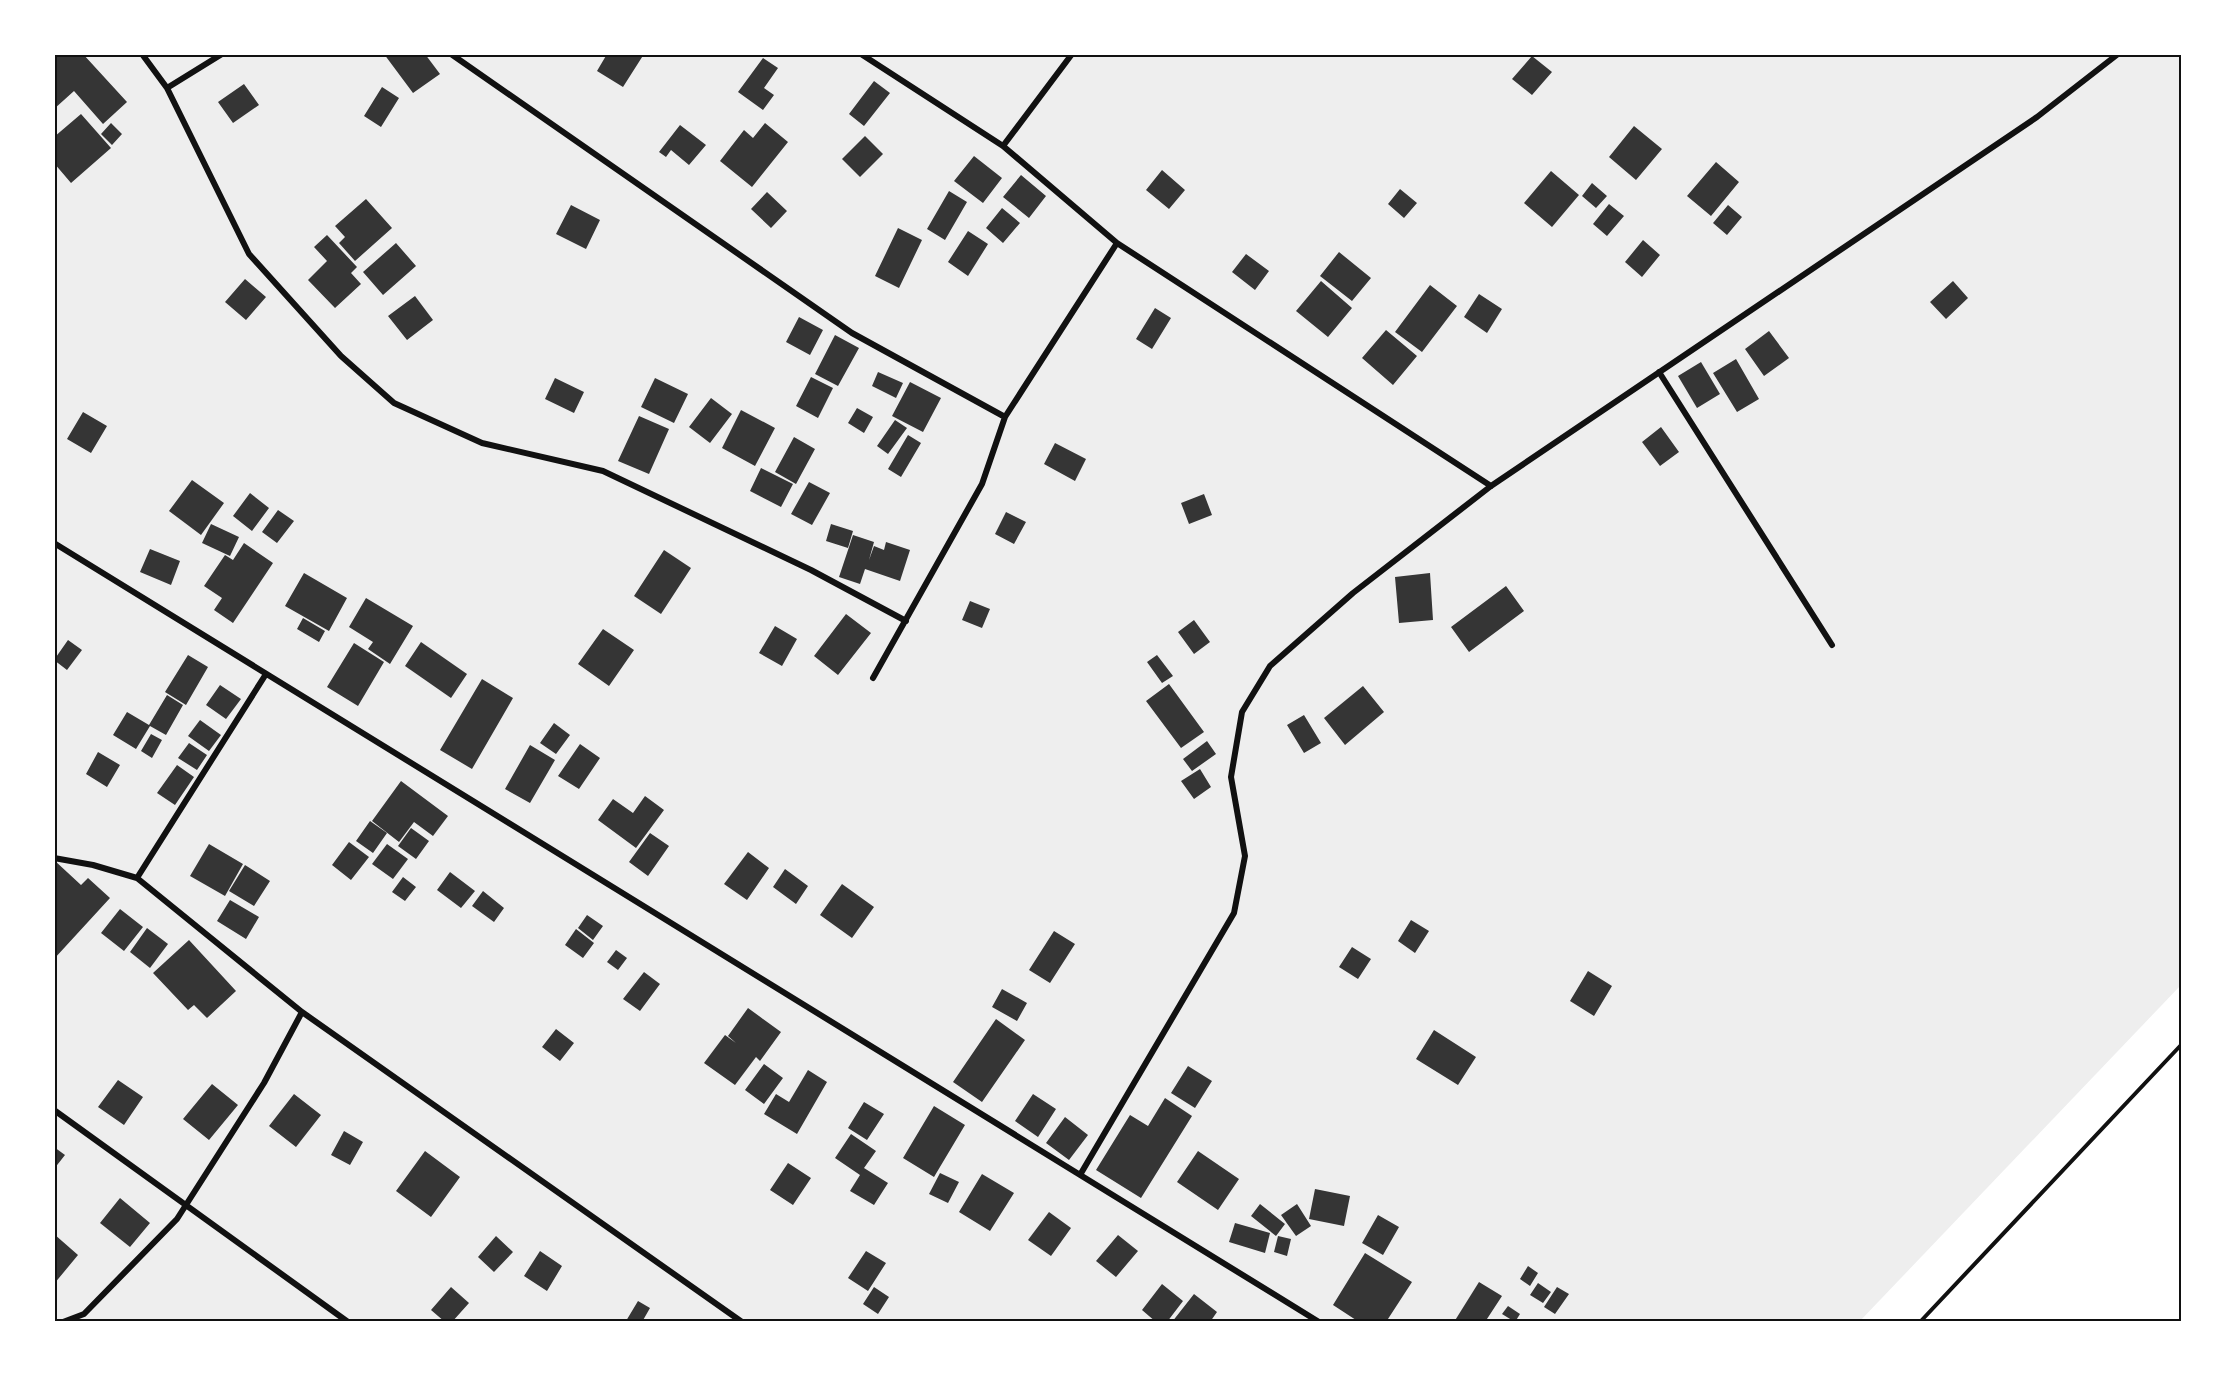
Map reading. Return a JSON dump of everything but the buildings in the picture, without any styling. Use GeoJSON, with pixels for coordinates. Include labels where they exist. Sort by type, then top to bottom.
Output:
{"type":"FeatureCollection","features":[{"type":"Feature","properties":{"kind":"street"},"geometry":{"type":"LineString","coordinates":[[142,54],[167,88],[249,255],[341,356],[394,403],[482,443],[603,471],[811,570],[906,621]]}},
{"type":"Feature","properties":{"kind":"street"},"geometry":{"type":"LineString","coordinates":[[167,88],[222,54]]}},
{"type":"Feature","properties":{"kind":"street"},"geometry":{"type":"LineString","coordinates":[[452,54],[852,333],[1005,417]]}},
{"type":"Feature","properties":{"kind":"street"},"geometry":{"type":"LineString","coordinates":[[861,54],[1003,146],[1117,243],[1491,486]]}},
{"type":"Feature","properties":{"kind":"street"},"geometry":{"type":"LineString","coordinates":[[1003,146],[1072,54]]}},
{"type":"Feature","properties":{"kind":"street"},"geometry":{"type":"LineString","coordinates":[[1080,1175],[1234,913],[1245,856],[1231,777],[1242,712],[1270,666],[1353,593],[1491,486],[2037,117],[2118,54]]}},
{"type":"Feature","properties":{"kind":"street"},"geometry":{"type":"LineString","coordinates":[[873,678],[982,484],[1005,417],[1117,243]]}},
{"type":"Feature","properties":{"kind":"street"},"geometry":{"type":"LineString","coordinates":[[1659,372],[1832,645]]}},
{"type":"Feature","properties":{"kind":"street"},"geometry":{"type":"LineString","coordinates":[[54,543],[1319,1322]]}},
{"type":"Feature","properties":{"kind":"street"},"geometry":{"type":"LineString","coordinates":[[137,878],[266,674]]}},
{"type":"Feature","properties":{"kind":"street"},"geometry":{"type":"LineString","coordinates":[[54,858],[93,865],[137,878],[302,1012],[742,1322]]}},
{"type":"Feature","properties":{"kind":"street"},"geometry":{"type":"LineString","coordinates":[[63,1322],[84,1314],[177,1219],[264,1083],[302,1012]]}},
{"type":"Feature","properties":{"kind":"street"},"geometry":{"type":"LineString","coordinates":[[54,1110],[348,1322]]}},
{"type":"Feature","properties":{"kind":"path"},"geometry":{"type":"LineString","coordinates":[[1920,1322],[2181,1045]]}},
{"type":"Feature","properties":{"kind":"shaded area"},"geometry":{"type":"Polygon","coordinates":[[[54,54],[2181,54],[2181,985],[1859,1322],[54,1322],[54,54]]]}}]}
